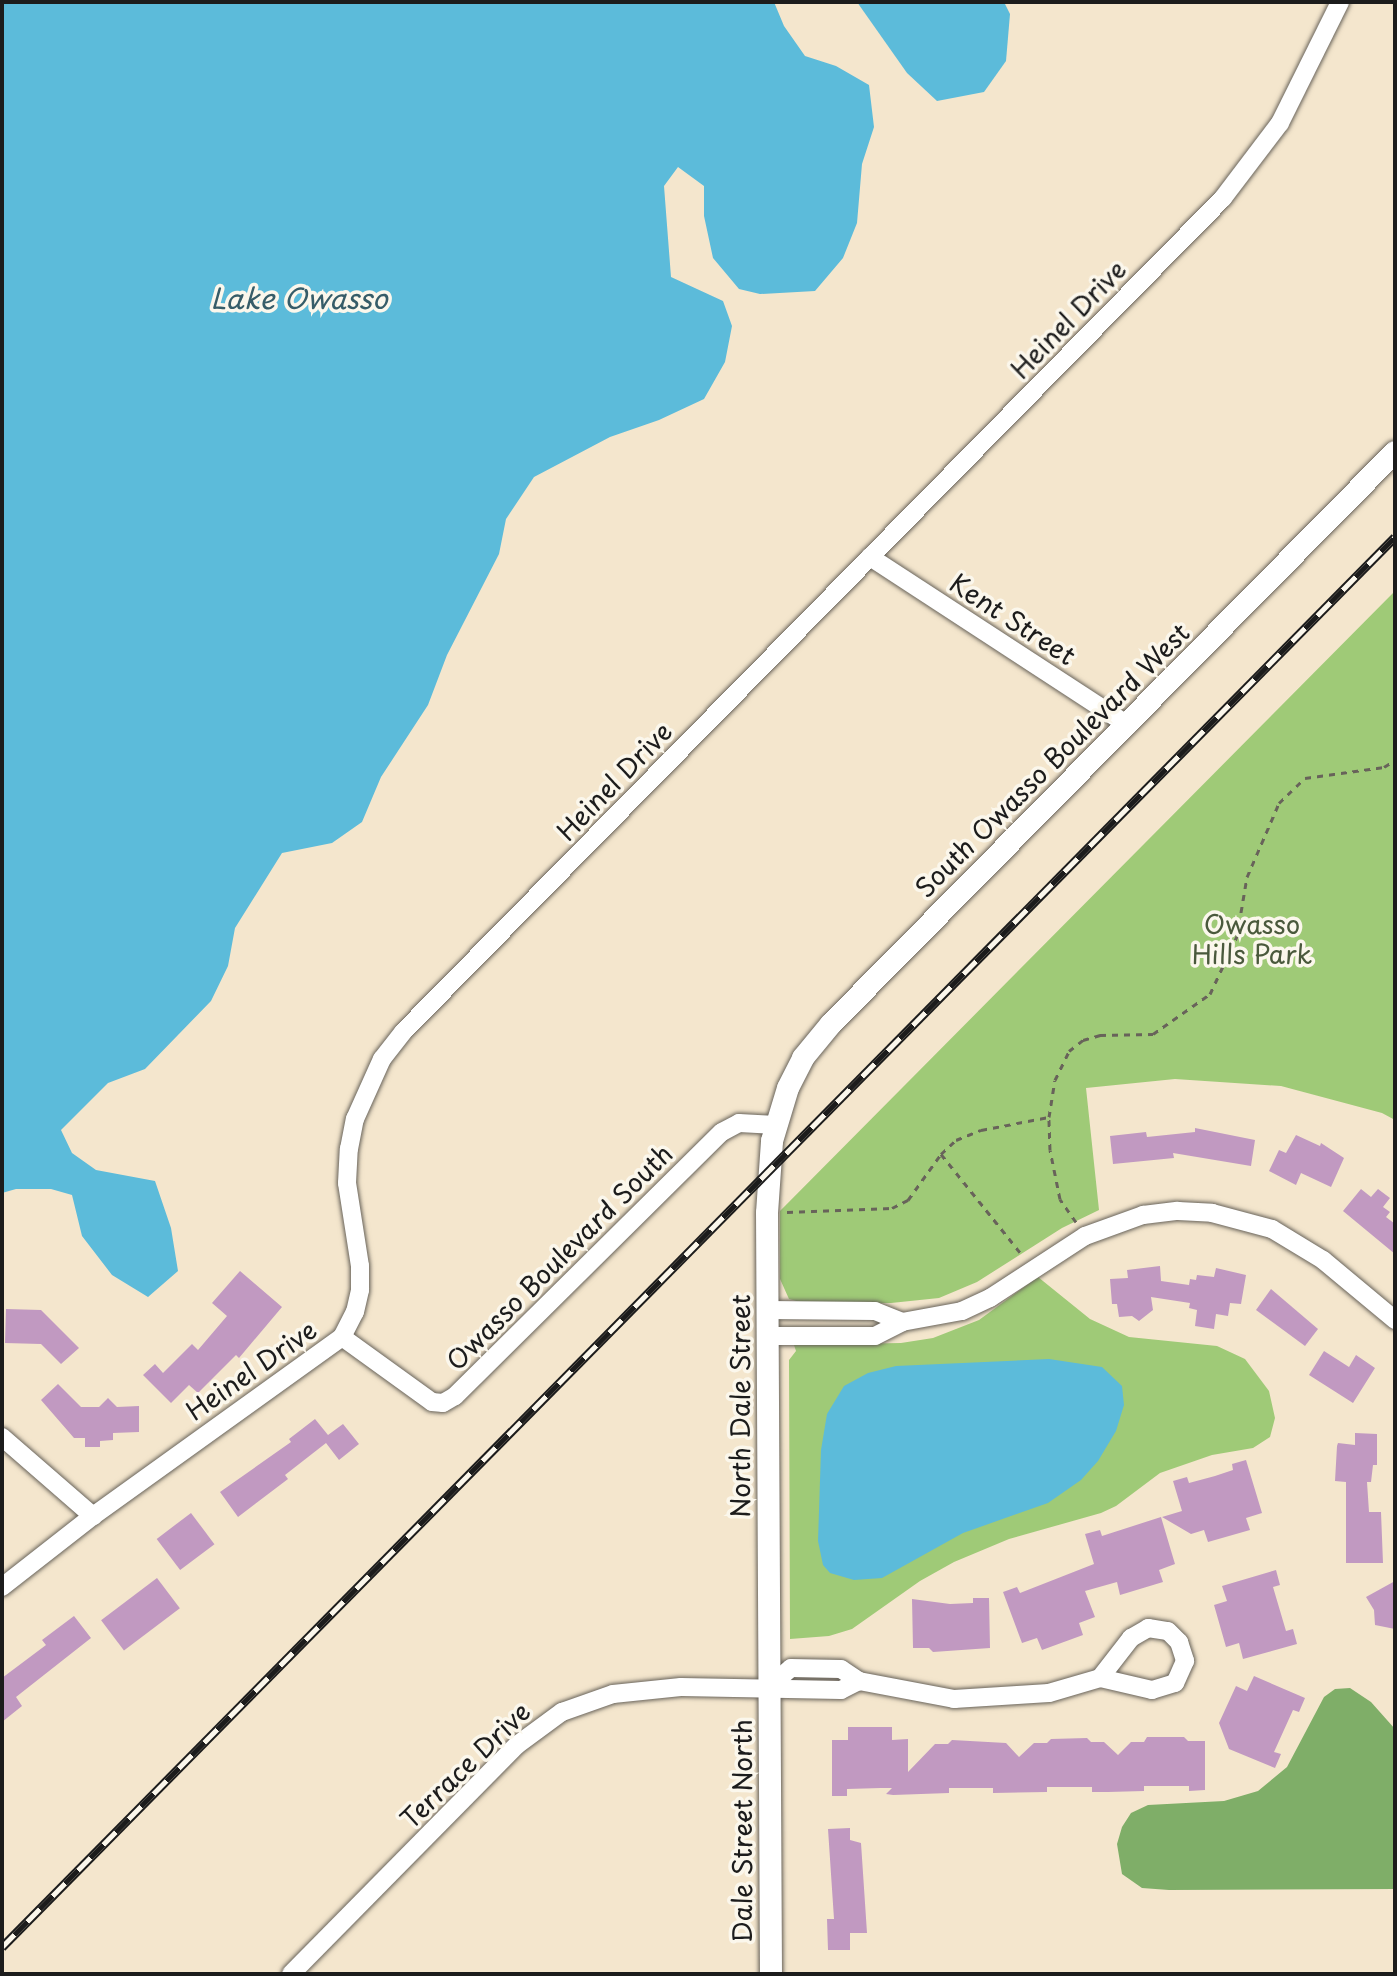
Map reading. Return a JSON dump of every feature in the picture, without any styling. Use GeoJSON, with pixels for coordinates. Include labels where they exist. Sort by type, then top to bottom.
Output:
{"type":"FeatureCollection","features":[{"type":"Feature","properties":{"kind":"street","name":"Heinel Drive"},"geometry":{"type":"LineString","coordinates":[[2,1587],[93,1516],[342,1337],[355,1312],[360,1290],[360,1266],[347,1183],[349,1149],[359,1108],[382,1059],[403,1032],[1223,198],[1257,157],[1293,100],[1340,2]]}},
{"type":"Feature","properties":{"kind":"street","name":"South Owasso Boulevard West"},"geometry":{"type":"LineString","coordinates":[[776,1125],[792,1077],[819,1037],[1395,452]]}},
{"type":"Feature","properties":{"kind":"street","name":"Kent Street"},"geometry":{"type":"LineString","coordinates":[[870,557],[1128,725]]}},
{"type":"Feature","properties":{"kind":"street","name":"Owasso Boulevard South"},"geometry":{"type":"LineString","coordinates":[[342,1337],[432,1402],[443,1403],[455,1396],[722,1132],[739,1123],[776,1125]]}},
{"type":"Feature","properties":{"kind":"street","name":"North Dale Street"},"geometry":{"type":"LineString","coordinates":[[769,1687],[767,1213],[776,1125]]}},
{"type":"Feature","properties":{"kind":"street"},"geometry":{"type":"LineString","coordinates":[[768,1336],[875,1336],[902,1322],[962,1311],[990,1298],[1085,1236],[1143,1215],[1178,1211],[1242,1219],[1299,1243],[1395,1320]]}},
{"type":"Feature","properties":{"kind":"street"},"geometry":{"type":"LineString","coordinates":[[767,1310],[875,1311],[902,1322]]}},
{"type":"Feature","properties":{"kind":"street"},"geometry":{"type":"LineString","coordinates":[[2,1437],[93,1516]]}},
{"type":"Feature","properties":{"kind":"street"},"geometry":{"type":"LineString","coordinates":[[769,1687],[791,1668],[841,1669],[859,1681],[962,1699],[1049,1693],[1100,1678],[1146,1689],[1165,1689],[1182,1672],[1183,1651],[1168,1631],[1143,1629],[1131,1638],[1100,1678]]}},
{"type":"Feature","properties":{"kind":"street","name":"Terrace Drive"},"geometry":{"type":"LineString","coordinates":[[291,1974],[517,1745],[562,1712],[613,1694],[681,1687],[769,1687]]}},
{"type":"Feature","properties":{"kind":"street","name":"Dale Street North"},"geometry":{"type":"LineString","coordinates":[[769,1687],[771,1974]]}},
{"type":"Feature","properties":{"kind":"path"},"geometry":{"type":"LineString","coordinates":[[1085,1236],[1060,1199],[1053,1177],[1049,1117],[1055,1080],[1069,1051],[1083,1040],[1100,1035],[1153,1034],[1210,994],[1237,936],[1247,877],[1279,803],[1305,778],[1384,767],[1395,760]]}},
{"type":"Feature","properties":{"kind":"path"},"geometry":{"type":"LineString","coordinates":[[767,1213],[892,1208],[908,1200],[941,1154],[956,1140],[981,1130],[1049,1117]]}},
{"type":"Feature","properties":{"kind":"path"},"geometry":{"type":"LineString","coordinates":[[941,1154],[1032,1269]]}},
{"type":"Feature","properties":{"kind":"green space","name":"Owasso Hills Park"},"geometry":{"type":"Polygon","coordinates":[[[1395,591],[1395,1120],[1382,1113],[1281,1086],[1175,1079],[1086,1088],[1099,1210],[1062,1228],[977,1282],[939,1298],[891,1303],[804,1303],[789,1299],[780,1279],[780,1211],[1395,591]]]}},
{"type":"Feature","properties":{"kind":"green space"},"geometry":{"type":"Polygon","coordinates":[[[1038,1277],[1090,1319],[1129,1337],[1217,1346],[1245,1359],[1269,1391],[1275,1418],[1270,1437],[1253,1448],[1212,1455],[1160,1473],[1116,1506],[1101,1513],[1009,1539],[954,1562],[920,1581],[852,1629],[829,1636],[790,1639],[789,1360],[796,1351],[794,1345],[901,1343],[933,1338],[979,1320],[1038,1277]]]}},
{"type":"Feature","properties":{"kind":"green space"},"geometry":{"type":"Polygon","coordinates":[[[1350,1688],[1371,1702],[1395,1729],[1395,1889],[1169,1890],[1142,1888],[1122,1874],[1117,1844],[1122,1827],[1131,1813],[1148,1805],[1224,1801],[1258,1791],[1287,1767],[1324,1697],[1335,1689],[1350,1688]]]}},
{"type":"Feature","properties":{"kind":"water","name":"Lake Owasso"},"geometry":{"type":"Polygon","coordinates":[[[2,2],[774,2],[784,26],[805,56],[836,66],[869,85],[874,127],[862,164],[857,223],[843,258],[815,291],[760,294],[739,289],[713,258],[704,216],[704,186],[678,167],[664,186],[671,277],[723,301],[732,326],[725,362],[704,399],[659,420],[610,437],[534,477],[506,519],[499,554],[447,655],[428,705],[381,777],[362,822],[332,843],[282,853],[235,928],[228,966],[211,1001],[145,1069],[108,1083],[61,1130],[72,1153],[96,1170],[155,1181],[171,1228],[178,1271],[148,1297],[112,1275],[82,1236],[72,1195],[51,1189],[16,1189],[2,1193],[2,2]]]}},
{"type":"Feature","properties":{"kind":"water"},"geometry":{"type":"Polygon","coordinates":[[[857,2],[1004,2],[1010,14],[1006,61],[984,92],[937,101],[907,73],[857,2]]]}},
{"type":"Feature","properties":{"kind":"water"},"geometry":{"type":"Polygon","coordinates":[[[1049,1359],[1102,1367],[1122,1386],[1124,1405],[1116,1431],[1098,1461],[1081,1480],[1048,1503],[963,1533],[882,1578],[854,1580],[830,1573],[823,1565],[818,1541],[821,1450],[827,1414],[844,1386],[868,1373],[896,1366],[1049,1359]]]}},
{"type":"Feature","properties":{"kind":"building"},"geometry":{"type":"Polygon","coordinates":[[[1195,1128],[1255,1140],[1251,1166],[1173,1153],[1174,1158],[1113,1164],[1110,1136],[1146,1132],[1147,1137],[1195,1132],[1195,1128]]]}},
{"type":"Feature","properties":{"kind":"building"},"geometry":{"type":"Polygon","coordinates":[[[1296,1135],[1320,1146],[1321,1143],[1344,1158],[1331,1187],[1301,1173],[1296,1185],[1269,1171],[1279,1150],[1286,1153],[1296,1135]]]}},
{"type":"Feature","properties":{"kind":"building"},"geometry":{"type":"Polygon","coordinates":[[[1361,1189],[1371,1197],[1378,1189],[1390,1198],[1383,1207],[1390,1212],[1386,1217],[1395,1224],[1395,1254],[1343,1211],[1361,1189]]]}},
{"type":"Feature","properties":{"kind":"building"},"geometry":{"type":"Polygon","coordinates":[[[1160,1266],[1161,1281],[1189,1285],[1190,1279],[1196,1280],[1197,1275],[1214,1277],[1216,1268],[1246,1275],[1241,1304],[1230,1303],[1228,1316],[1216,1314],[1214,1329],[1195,1326],[1197,1310],[1189,1308],[1190,1303],[1151,1297],[1153,1310],[1139,1321],[1132,1316],[1119,1317],[1117,1304],[1112,1304],[1110,1279],[1128,1278],[1127,1270],[1160,1266]]]}},
{"type":"Feature","properties":{"kind":"building"},"geometry":{"type":"Polygon","coordinates":[[[240,1271],[282,1307],[239,1358],[236,1355],[198,1393],[189,1385],[171,1403],[143,1375],[155,1364],[163,1373],[192,1344],[198,1350],[227,1316],[212,1303],[240,1271]]]}},
{"type":"Feature","properties":{"kind":"building"},"geometry":{"type":"Polygon","coordinates":[[[1271,1289],[1318,1329],[1305,1346],[1256,1310],[1271,1289]]]}},
{"type":"Feature","properties":{"kind":"building"},"geometry":{"type":"Polygon","coordinates":[[[6,1309],[41,1310],[79,1348],[61,1364],[41,1344],[5,1343],[6,1309]]]}},
{"type":"Feature","properties":{"kind":"building"},"geometry":{"type":"Polygon","coordinates":[[[1324,1351],[1349,1367],[1356,1355],[1375,1368],[1353,1403],[1309,1375],[1324,1351]]]}},
{"type":"Feature","properties":{"kind":"building"},"geometry":{"type":"Polygon","coordinates":[[[58,1384],[81,1407],[99,1407],[108,1398],[117,1407],[139,1406],[139,1432],[113,1433],[113,1440],[100,1441],[100,1447],[85,1447],[85,1438],[74,1438],[41,1400],[58,1384]]]}},
{"type":"Feature","properties":{"kind":"building"},"geometry":{"type":"Polygon","coordinates":[[[315,1419],[328,1435],[343,1424],[359,1444],[339,1460],[326,1443],[285,1475],[288,1479],[238,1517],[220,1492],[291,1442],[289,1439],[315,1419]]]}},
{"type":"Feature","properties":{"kind":"building"},"geometry":{"type":"Polygon","coordinates":[[[1355,1433],[1377,1434],[1377,1465],[1373,1465],[1371,1482],[1367,1482],[1369,1512],[1381,1512],[1383,1563],[1346,1563],[1346,1482],[1335,1481],[1337,1446],[1338,1443],[1355,1445],[1355,1433]]]}},
{"type":"Feature","properties":{"kind":"building"},"geometry":{"type":"Polygon","coordinates":[[[1246,1460],[1262,1513],[1246,1518],[1250,1530],[1208,1542],[1204,1530],[1191,1534],[1162,1517],[1182,1511],[1173,1481],[1187,1477],[1189,1483],[1215,1476],[1233,1470],[1232,1464],[1246,1460]]]}},
{"type":"Feature","properties":{"kind":"building"},"geometry":{"type":"Polygon","coordinates":[[[191,1513],[214,1544],[180,1570],[157,1539],[191,1513]]]}},
{"type":"Feature","properties":{"kind":"building"},"geometry":{"type":"Polygon","coordinates":[[[1161,1517],[1175,1564],[1159,1570],[1163,1582],[1120,1595],[1117,1582],[1085,1591],[1095,1617],[1079,1623],[1083,1635],[1042,1650],[1037,1638],[1022,1643],[1003,1592],[1017,1587],[1020,1593],[1094,1564],[1085,1534],[1100,1530],[1102,1536],[1161,1517]]]}},
{"type":"Feature","properties":{"kind":"building"},"geometry":{"type":"Polygon","coordinates":[[[1276,1570],[1280,1585],[1273,1587],[1286,1631],[1293,1629],[1297,1644],[1243,1659],[1239,1643],[1226,1647],[1214,1605],[1227,1601],[1222,1586],[1276,1570]]]}},
{"type":"Feature","properties":{"kind":"building"},"geometry":{"type":"Polygon","coordinates":[[[157,1578],[180,1608],[124,1650],[101,1620],[157,1578]]]}},
{"type":"Feature","properties":{"kind":"building"},"geometry":{"type":"Polygon","coordinates":[[[1395,1581],[1395,1629],[1375,1625],[1374,1610],[1366,1597],[1395,1581]]]}},
{"type":"Feature","properties":{"kind":"building"},"geometry":{"type":"Polygon","coordinates":[[[973,1598],[989,1598],[990,1648],[933,1652],[929,1648],[913,1648],[912,1599],[950,1604],[973,1603],[973,1598]]]}},
{"type":"Feature","properties":{"kind":"building"},"geometry":{"type":"Polygon","coordinates":[[[74,1616],[91,1638],[16,1697],[22,1706],[2,1722],[2,1678],[46,1645],[42,1640],[74,1616]]]}},
{"type":"Feature","properties":{"kind":"building"},"geometry":{"type":"Polygon","coordinates":[[[1254,1676],[1305,1698],[1299,1712],[1293,1710],[1274,1752],[1281,1754],[1275,1768],[1229,1749],[1219,1723],[1236,1686],[1247,1691],[1254,1676]]]}},
{"type":"Feature","properties":{"kind":"building"},"geometry":{"type":"Polygon","coordinates":[[[848,1727],[892,1727],[892,1740],[908,1739],[908,1772],[935,1744],[948,1744],[952,1740],[1006,1743],[1019,1757],[1034,1743],[1047,1743],[1051,1739],[1087,1738],[1091,1742],[1104,1742],[1118,1755],[1131,1742],[1144,1742],[1147,1737],[1184,1737],[1188,1741],[1205,1741],[1205,1790],[1189,1791],[1189,1786],[1144,1786],[1144,1791],[1092,1792],[1092,1787],[1047,1787],[1047,1792],[993,1793],[993,1788],[949,1788],[949,1793],[893,1795],[886,1794],[892,1788],[881,1788],[847,1789],[847,1796],[832,1796],[832,1740],[848,1740],[848,1727]]]}},
{"type":"Feature","properties":{"kind":"building"},"geometry":{"type":"Polygon","coordinates":[[[850,1828],[850,1840],[861,1843],[867,1933],[850,1933],[850,1950],[828,1950],[827,1919],[834,1919],[828,1829],[850,1828]]]}},
{"type":"Feature","properties":{"kind":"railway"},"geometry":{"type":"LineString","coordinates":[[2,1947],[1395,537]]}}]}
